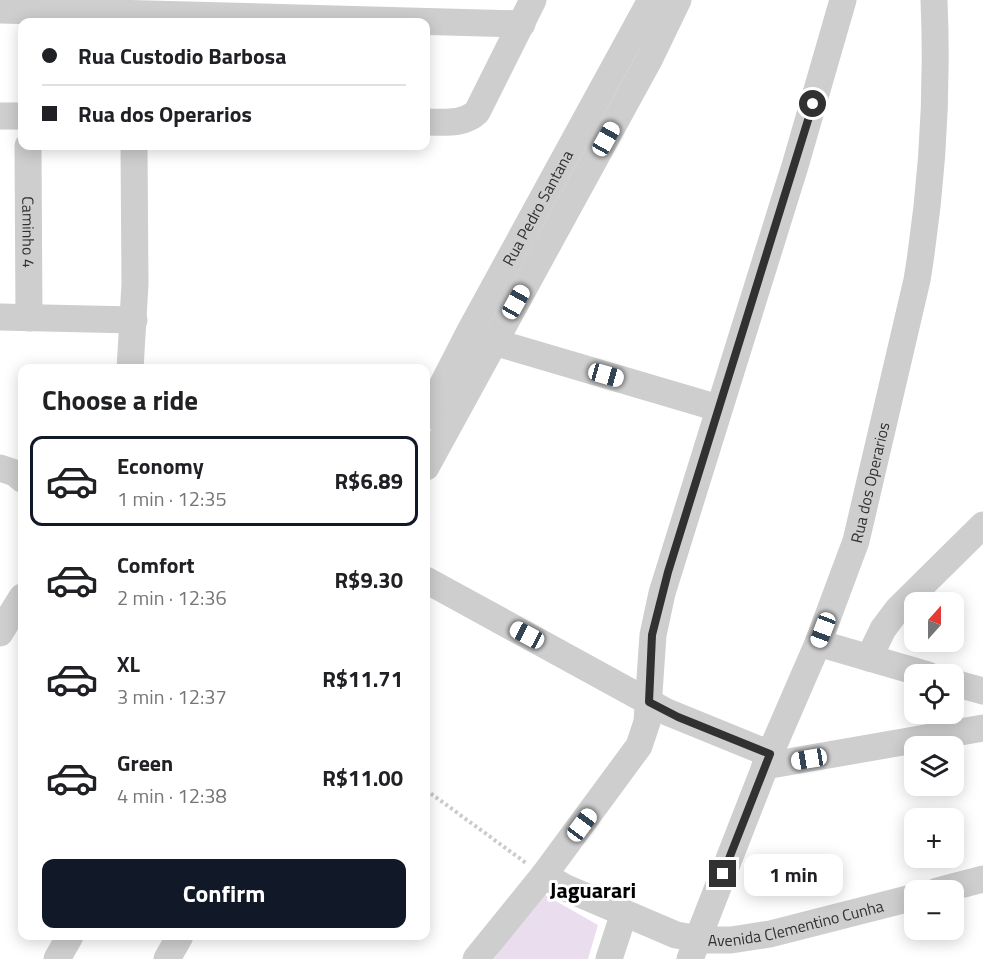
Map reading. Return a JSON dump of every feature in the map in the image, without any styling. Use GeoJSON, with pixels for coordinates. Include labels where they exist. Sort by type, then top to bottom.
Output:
{"type":"FeatureCollection","features":[{"type":"Feature","properties":{"kind":"street","name":"Rua Pedro Santana"},"geometry":{"type":"LineString","coordinates":[[430,409],[470,331],[651,0]]}},
{"type":"Feature","properties":{"kind":"street","name":"Rua Pedro Santana"},"geometry":{"type":"LineString","coordinates":[[430,460],[650,58],[678,0]]}},
{"type":"Feature","properties":{"kind":"street"},"geometry":{"type":"LineString","coordinates":[[476,959],[544,876],[639,746],[644,734],[649,702],[652,635],[662,593],[795,166],[843,0]]}},
{"type":"Feature","properties":{"kind":"street","name":"Rua dos Operarios"},"geometry":{"type":"LineString","coordinates":[[689,946],[818,643],[856,541],[917,280],[928,200],[934,119],[936,66],[934,0]]}},
{"type":"Feature","properties":{"kind":"street"},"geometry":{"type":"LineString","coordinates":[[0,10],[308,13],[528,12],[481,106],[471,118],[464,121],[430,122]]}},
{"type":"Feature","properties":{"kind":"street"},"geometry":{"type":"LineString","coordinates":[[0,116],[18,116]]}},
{"type":"Feature","properties":{"kind":"street","name":"Caminho 4"},"geometry":{"type":"LineString","coordinates":[[28,150],[29,318]]}},
{"type":"Feature","properties":{"kind":"street"},"geometry":{"type":"LineString","coordinates":[[130,364],[134,320],[134,150]]}},
{"type":"Feature","properties":{"kind":"street"},"geometry":{"type":"LineString","coordinates":[[0,317],[134,320]]}},
{"type":"Feature","properties":{"kind":"street"},"geometry":{"type":"LineString","coordinates":[[470,331],[494,342],[718,408]]}},
{"type":"Feature","properties":{"kind":"street"},"geometry":{"type":"LineString","coordinates":[[0,468],[18,476]]}},
{"type":"Feature","properties":{"kind":"street"},"geometry":{"type":"LineString","coordinates":[[870,657],[883,629],[898,609],[982,528]]}},
{"type":"Feature","properties":{"kind":"street"},"geometry":{"type":"LineString","coordinates":[[430,582],[649,702],[767,760],[983,728]]}},
{"type":"Feature","properties":{"kind":"street"},"geometry":{"type":"LineString","coordinates":[[0,633],[18,604]]}},
{"type":"Feature","properties":{"kind":"street"},"geometry":{"type":"LineString","coordinates":[[818,643],[904,668]]}},
{"type":"Feature","properties":{"kind":"street"},"geometry":{"type":"LineString","coordinates":[[964,686],[983,691]]}},
{"type":"Feature","properties":{"kind":"street","name":"Avenida Clementino Cunha"},"geometry":{"type":"LineString","coordinates":[[544,876],[709,956],[752,953],[904,918]]}},
{"type":"Feature","properties":{"kind":"street"},"geometry":{"type":"LineString","coordinates":[[964,884],[983,879]]}},
{"type":"Feature","properties":{"kind":"street"},"geometry":{"type":"LineString","coordinates":[[964,904],[983,899]]}},
{"type":"Feature","properties":{"kind":"street","name":"Avenida Clementino Cunha"},"geometry":{"type":"LineString","coordinates":[[689,946],[770,934],[904,900]]}},
{"type":"Feature","properties":{"kind":"street"},"geometry":{"type":"LineString","coordinates":[[609,959],[624,913]]}},
{"type":"Feature","properties":{"kind":"street"},"geometry":{"type":"LineString","coordinates":[[57,959],[68,940]]}},
{"type":"Feature","properties":{"kind":"street"},"geometry":{"type":"LineString","coordinates":[[167,959],[178,940]]}},
{"type":"Feature","properties":{"kind":"path"},"geometry":{"type":"LineString","coordinates":[[430,793],[544,876]]}},
{"type":"Feature","properties":{"kind":"shaded area"},"geometry":{"type":"Polygon","coordinates":[[[540,892],[598,925],[588,959],[494,959],[540,892]]]}},
{"type":"Feature","properties":{"kind":"district","name":"Jaguarari"},"geometry":{"type":"Point","coordinates":[593,890]}},
{"type":"Feature","properties":{"kind":"route"},"geometry":{"type":"LineString","coordinates":[[723,874],[770,754],[678,717],[649,702],[652,635],[668,572],[813,104]]}}]}
